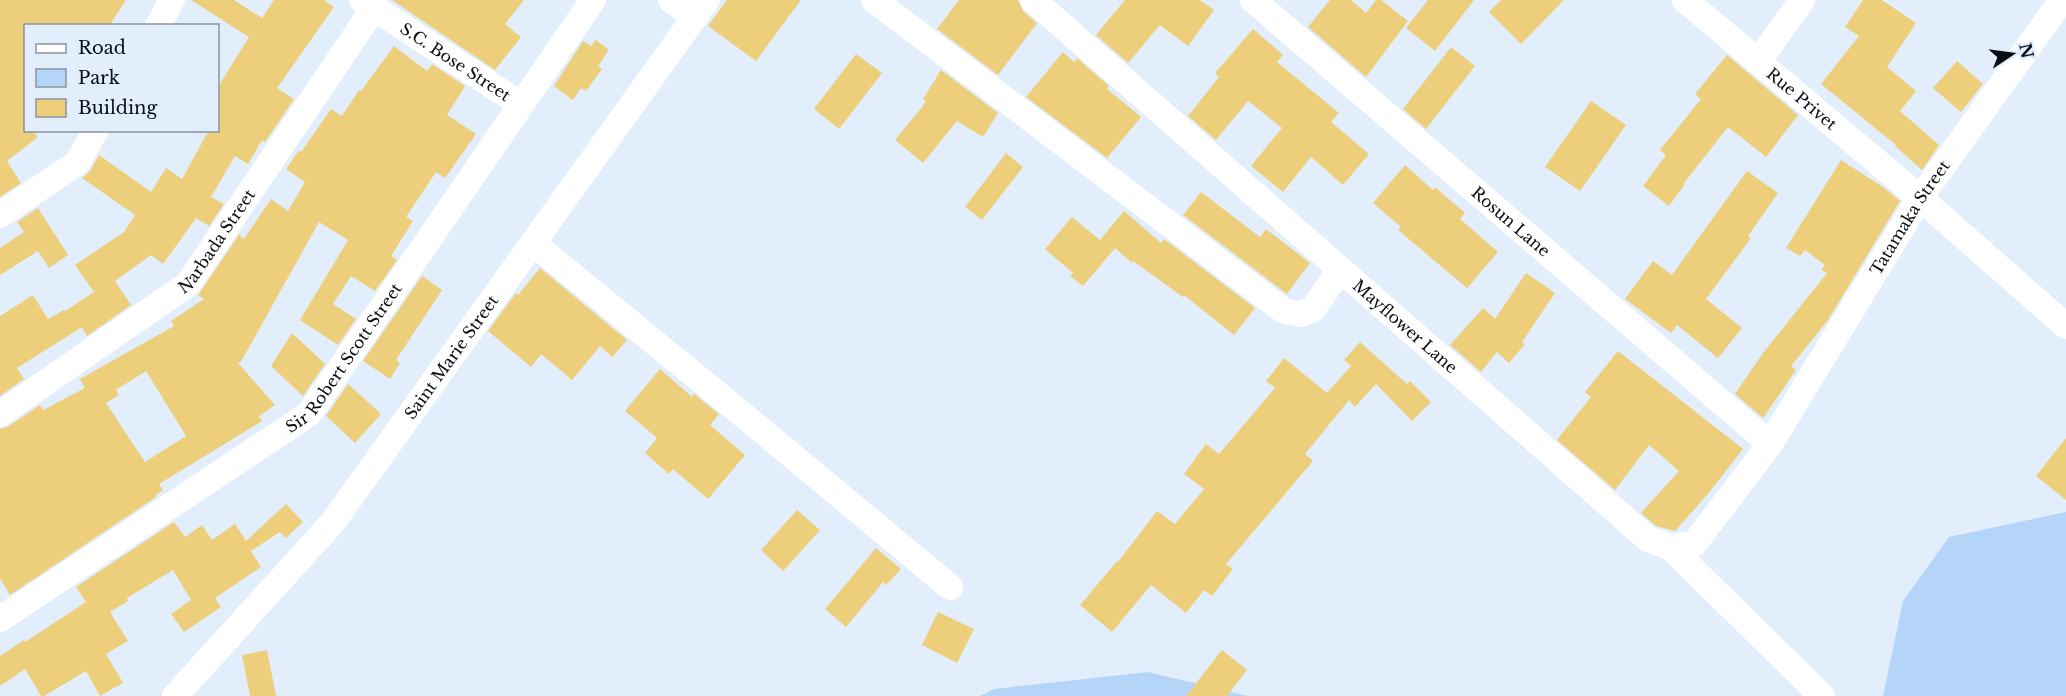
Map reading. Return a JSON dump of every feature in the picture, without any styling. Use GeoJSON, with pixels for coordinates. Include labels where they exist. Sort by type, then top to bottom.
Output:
{"type":"FeatureCollection","features":[{"type":"Feature","properties":{"kind":"street"},"geometry":{"type":"LineString","coordinates":[[159,24],[172,0]]}},
{"type":"Feature","properties":{"kind":"street","name":"Sir Robert Scott Street"},"geometry":{"type":"LineString","coordinates":[[4,607],[309,414],[592,0]]}},
{"type":"Feature","properties":{"kind":"street"},"geometry":{"type":"LineString","coordinates":[[671,0],[701,8]]}},
{"type":"Feature","properties":{"kind":"street"},"geometry":{"type":"LineString","coordinates":[[874,0],[1284,311],[1301,314],[1313,309],[1340,270]]}},
{"type":"Feature","properties":{"kind":"street","name":"Mayflower Lane"},"geometry":{"type":"LineString","coordinates":[[1033,0],[1648,540],[1670,547]]}},
{"type":"Feature","properties":{"kind":"street","name":"Rosun Lane"},"geometry":{"type":"LineString","coordinates":[[1253,0],[1770,444]]}},
{"type":"Feature","properties":{"kind":"street","name":"Rue Privet"},"geometry":{"type":"LineString","coordinates":[[1684,0],[1920,198],[2066,326]]}},
{"type":"Feature","properties":{"kind":"street"},"geometry":{"type":"LineString","coordinates":[[1758,62],[1802,0]]}},
{"type":"Feature","properties":{"kind":"street","name":"Tatamaka Street"},"geometry":{"type":"LineString","coordinates":[[1770,444],[1920,198],[2062,0]]}},
{"type":"Feature","properties":{"kind":"street","name":"S.C. Bose Street"},"geometry":{"type":"LineString","coordinates":[[368,4],[520,104]]}},
{"type":"Feature","properties":{"kind":"street","name":"Narbada Street"},"geometry":{"type":"LineString","coordinates":[[0,414],[188,285],[368,4]]}},
{"type":"Feature","properties":{"kind":"street","name":"Saint Marie Street"},"geometry":{"type":"LineString","coordinates":[[175,696],[333,522],[701,8]]}},
{"type":"Feature","properties":{"kind":"street"},"geometry":{"type":"LineString","coordinates":[[0,215],[77,163],[95,132]]}},
{"type":"Feature","properties":{"kind":"street"},"geometry":{"type":"LineString","coordinates":[[533,243],[950,587]]}},
{"type":"Feature","properties":{"kind":"street"},"geometry":{"type":"LineString","coordinates":[[1670,547],[1694,544],[1770,444]]}},
{"type":"Feature","properties":{"kind":"street"},"geometry":{"type":"LineString","coordinates":[[1670,547],[1822,696]]}},
{"type":"Feature","properties":{"kind":"green space"},"geometry":{"type":"Polygon","coordinates":[[[2066,512],[2066,696],[1883,696],[1903,601],[1949,537],[2066,512]]]}},
{"type":"Feature","properties":{"kind":"green space"},"geometry":{"type":"Polygon","coordinates":[[[1148,672],[1248,696],[980,696],[994,689],[1148,672]]]}},
{"type":"Feature","properties":{"kind":"building"},"geometry":{"type":"Polygon","coordinates":[[[0,0],[126,0],[110,24],[24,24],[24,132],[34,132],[38,137],[7,161],[21,183],[0,197],[0,0]]]}},
{"type":"Feature","properties":{"kind":"building"},"geometry":{"type":"Polygon","coordinates":[[[191,0],[234,0],[262,18],[274,0],[324,0],[334,7],[277,88],[294,99],[265,142],[262,140],[248,164],[235,156],[211,197],[224,204],[209,226],[196,218],[163,264],[151,255],[115,281],[131,305],[87,336],[82,327],[17,368],[24,379],[0,396],[0,316],[33,295],[48,319],[94,292],[75,265],[124,232],[135,215],[82,178],[90,171],[99,155],[151,192],[166,168],[182,179],[208,132],[219,132],[219,85],[249,37],[191,0]]]}},
{"type":"Feature","properties":{"kind":"building"},"geometry":{"type":"Polygon","coordinates":[[[392,0],[524,0],[505,24],[521,37],[495,70],[392,0]]]}},
{"type":"Feature","properties":{"kind":"building"},"geometry":{"type":"Polygon","coordinates":[[[727,0],[801,0],[756,61],[708,26],[727,0]]]}},
{"type":"Feature","properties":{"kind":"building"},"geometry":{"type":"Polygon","coordinates":[[[959,0],[1018,0],[1023,11],[1037,23],[998,75],[937,29],[959,0]]]}},
{"type":"Feature","properties":{"kind":"building"},"geometry":{"type":"Polygon","coordinates":[[[1125,0],[1200,0],[1214,10],[1188,46],[1160,25],[1128,63],[1096,35],[1125,0]]]}},
{"type":"Feature","properties":{"kind":"building"},"geometry":{"type":"Polygon","coordinates":[[[1330,0],[1351,0],[1366,13],[1376,0],[1381,0],[1408,21],[1366,77],[1308,27],[1330,0]]]}},
{"type":"Feature","properties":{"kind":"building"},"geometry":{"type":"Polygon","coordinates":[[[1428,0],[1474,0],[1435,51],[1406,28],[1428,0]]]}},
{"type":"Feature","properties":{"kind":"building"},"geometry":{"type":"Polygon","coordinates":[[[1501,0],[1564,0],[1521,44],[1489,12],[1501,0]]]}},
{"type":"Feature","properties":{"kind":"building"},"geometry":{"type":"Polygon","coordinates":[[[1863,0],[1882,0],[1916,23],[1887,67],[1916,91],[1900,111],[1939,145],[1922,170],[1896,145],[1821,84],[1859,36],[1845,27],[1863,0]]]}},
{"type":"Feature","properties":{"kind":"building"},"geometry":{"type":"Polygon","coordinates":[[[1253,29],[1283,55],[1277,62],[1339,113],[1331,122],[1369,154],[1343,185],[1311,157],[1283,192],[1251,166],[1282,128],[1248,101],[1216,140],[1188,116],[1219,77],[1215,73],[1253,29]]]}},
{"type":"Feature","properties":{"kind":"building"},"geometry":{"type":"Polygon","coordinates":[[[596,40],[609,50],[598,66],[602,69],[586,91],[581,88],[573,100],[554,86],[583,41],[591,46],[596,40]]]}},
{"type":"Feature","properties":{"kind":"building"},"geometry":{"type":"Polygon","coordinates":[[[394,46],[427,71],[432,64],[465,86],[447,115],[476,134],[445,178],[436,172],[406,217],[413,221],[391,256],[397,260],[375,291],[351,276],[333,304],[356,319],[338,345],[300,320],[348,240],[319,222],[242,360],[238,363],[275,405],[259,416],[262,421],[159,484],[163,490],[156,497],[10,595],[0,578],[0,429],[9,426],[40,405],[43,410],[85,388],[80,379],[174,326],[171,321],[204,299],[198,295],[239,235],[244,239],[271,199],[288,211],[305,182],[286,169],[299,150],[301,152],[331,109],[342,116],[359,90],[361,91],[394,46]],[[146,371],[116,390],[119,395],[106,403],[145,462],[186,436],[146,371]]]}},
{"type":"Feature","properties":{"kind":"building"},"geometry":{"type":"Polygon","coordinates":[[[1451,47],[1475,66],[1426,129],[1403,109],[1451,47]]]}},
{"type":"Feature","properties":{"kind":"building"},"geometry":{"type":"Polygon","coordinates":[[[1063,52],[1074,62],[1077,58],[1109,86],[1107,89],[1141,117],[1107,158],[1026,97],[1063,52]]]}},
{"type":"Feature","properties":{"kind":"building"},"geometry":{"type":"Polygon","coordinates":[[[856,54],[882,73],[839,129],[814,109],[856,54]]]}},
{"type":"Feature","properties":{"kind":"building"},"geometry":{"type":"Polygon","coordinates":[[[1727,55],[1798,115],[1766,157],[1728,127],[1669,206],[1643,186],[1666,155],[1660,150],[1701,99],[1695,94],[1727,55]]]}},
{"type":"Feature","properties":{"kind":"building"},"geometry":{"type":"Polygon","coordinates":[[[1957,61],[1983,84],[1961,112],[1933,88],[1957,61]]]}},
{"type":"Feature","properties":{"kind":"building"},"geometry":{"type":"Polygon","coordinates":[[[941,70],[998,113],[983,137],[957,121],[923,163],[895,140],[926,102],[923,99],[941,70]]]}},
{"type":"Feature","properties":{"kind":"building"},"geometry":{"type":"Polygon","coordinates":[[[1591,101],[1626,125],[1580,191],[1545,167],[1591,101]]]}},
{"type":"Feature","properties":{"kind":"building"},"geometry":{"type":"Polygon","coordinates":[[[1006,153],[1023,167],[982,220],[965,207],[1006,153]]]}},
{"type":"Feature","properties":{"kind":"building"},"geometry":{"type":"Polygon","coordinates":[[[1841,160],[1900,201],[1828,320],[1791,366],[1796,370],[1763,418],[1735,394],[1763,353],[1827,273],[1821,270],[1825,265],[1805,250],[1800,256],[1786,248],[1841,160]]]}},
{"type":"Feature","properties":{"kind":"building"},"geometry":{"type":"Polygon","coordinates":[[[1405,165],[1433,190],[1435,187],[1465,213],[1460,219],[1498,252],[1467,288],[1398,230],[1401,227],[1373,203],[1405,165]]]}},
{"type":"Feature","properties":{"kind":"building"},"geometry":{"type":"Polygon","coordinates":[[[1747,171],[1778,193],[1748,236],[1751,238],[1706,299],[1742,328],[1718,358],[1677,325],[1671,333],[1625,299],[1653,261],[1672,275],[1747,171]]]}},
{"type":"Feature","properties":{"kind":"building"},"geometry":{"type":"Polygon","coordinates":[[[1201,192],[1260,237],[1266,229],[1310,263],[1287,294],[1183,215],[1201,192]]]}},
{"type":"Feature","properties":{"kind":"building"},"geometry":{"type":"Polygon","coordinates":[[[38,208],[68,255],[49,268],[38,251],[0,275],[0,248],[24,232],[17,222],[38,208]]]}},
{"type":"Feature","properties":{"kind":"building"},"geometry":{"type":"Polygon","coordinates":[[[1124,211],[1161,243],[1164,239],[1255,308],[1234,335],[1184,295],[1183,297],[1133,261],[1132,263],[1115,248],[1083,286],[1070,276],[1073,273],[1045,249],[1072,217],[1100,240],[1124,211]]]}},
{"type":"Feature","properties":{"kind":"building"},"geometry":{"type":"Polygon","coordinates":[[[540,268],[627,340],[612,357],[600,346],[572,380],[541,354],[531,367],[488,331],[516,293],[518,295],[540,268]]]}},
{"type":"Feature","properties":{"kind":"building"},"geometry":{"type":"Polygon","coordinates":[[[1526,273],[1555,293],[1522,342],[1525,344],[1509,363],[1497,352],[1481,372],[1450,345],[1483,308],[1495,319],[1526,273]]]}},
{"type":"Feature","properties":{"kind":"building"},"geometry":{"type":"Polygon","coordinates":[[[422,276],[442,290],[396,360],[400,363],[390,379],[363,361],[422,276]]]}},
{"type":"Feature","properties":{"kind":"building"},"geometry":{"type":"Polygon","coordinates":[[[292,333],[325,364],[303,396],[271,366],[292,333]]]}},
{"type":"Feature","properties":{"kind":"building"},"geometry":{"type":"Polygon","coordinates":[[[1360,342],[1407,384],[1410,381],[1431,402],[1412,421],[1376,384],[1355,407],[1349,400],[1305,454],[1313,461],[1226,564],[1233,569],[1212,596],[1204,590],[1186,613],[1151,585],[1112,632],[1080,605],[1118,562],[1157,511],[1175,524],[1204,489],[1184,474],[1206,444],[1219,454],[1275,388],[1266,381],[1284,358],[1327,393],[1351,366],[1344,360],[1360,342]]]}},
{"type":"Feature","properties":{"kind":"building"},"geometry":{"type":"Polygon","coordinates":[[[1618,351],[1743,449],[1675,531],[1656,526],[1641,513],[1679,471],[1649,445],[1615,490],[1557,440],[1591,397],[1585,392],[1618,351]]]}},
{"type":"Feature","properties":{"kind":"building"},"geometry":{"type":"Polygon","coordinates":[[[660,369],[692,397],[694,394],[719,414],[710,425],[745,455],[708,499],[673,469],[669,474],[645,453],[657,438],[625,411],[660,369]]]}},
{"type":"Feature","properties":{"kind":"building"},"geometry":{"type":"Polygon","coordinates":[[[348,384],[381,414],[355,443],[326,416],[348,384]]]}},
{"type":"Feature","properties":{"kind":"building"},"geometry":{"type":"Polygon","coordinates":[[[2066,438],[2066,500],[2036,476],[2066,438]]]}},
{"type":"Feature","properties":{"kind":"building"},"geometry":{"type":"Polygon","coordinates":[[[286,504],[303,522],[286,538],[280,532],[251,551],[261,567],[215,598],[221,607],[184,632],[171,614],[191,600],[173,570],[127,598],[128,601],[110,612],[128,641],[106,654],[123,683],[100,696],[86,671],[41,696],[25,669],[0,686],[0,656],[86,602],[76,587],[174,522],[185,537],[202,525],[212,540],[235,524],[246,541],[286,504]]]}},
{"type":"Feature","properties":{"kind":"building"},"geometry":{"type":"Polygon","coordinates":[[[797,510],[820,530],[783,571],[761,550],[797,510]]]}},
{"type":"Feature","properties":{"kind":"building"},"geometry":{"type":"Polygon","coordinates":[[[876,548],[901,569],[886,585],[883,582],[846,627],[825,609],[876,548]]]}},
{"type":"Feature","properties":{"kind":"building"},"geometry":{"type":"Polygon","coordinates":[[[938,612],[974,629],[957,663],[922,645],[938,612]]]}},
{"type":"Feature","properties":{"kind":"building"},"geometry":{"type":"Polygon","coordinates":[[[267,650],[276,696],[250,696],[242,655],[267,650]]]}},
{"type":"Feature","properties":{"kind":"building"},"geometry":{"type":"Polygon","coordinates":[[[1222,650],[1247,670],[1227,696],[1186,696],[1222,650]]]}}]}
